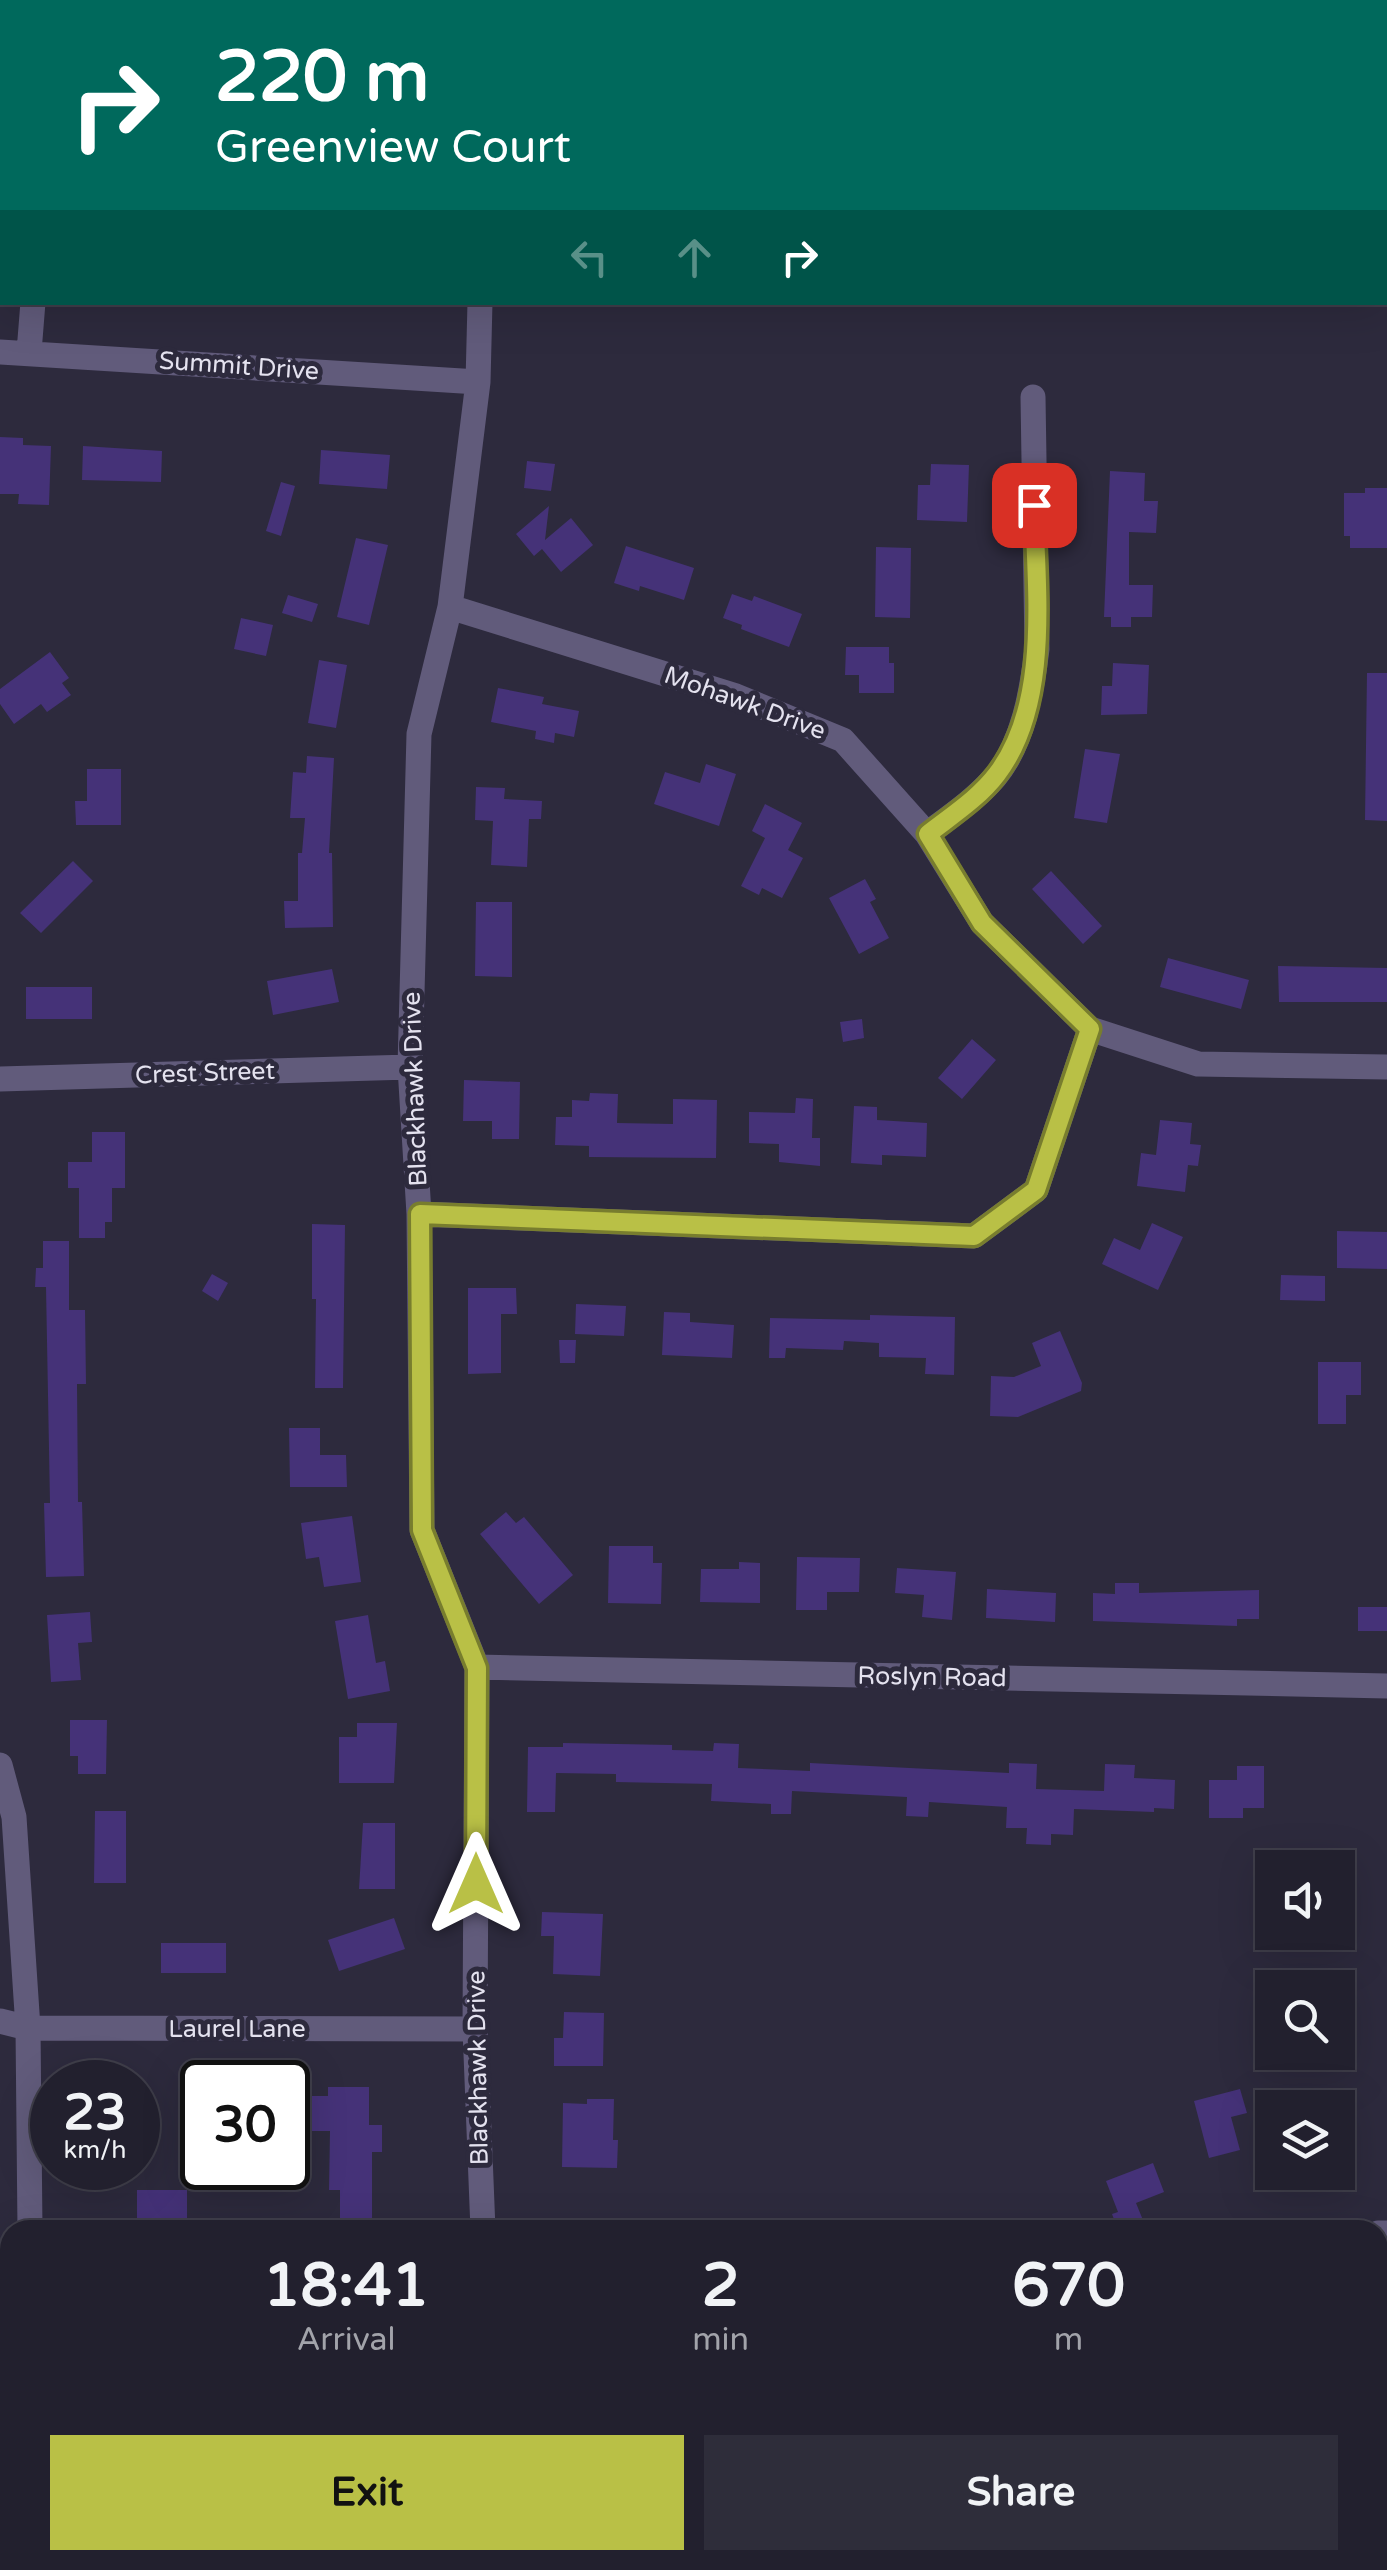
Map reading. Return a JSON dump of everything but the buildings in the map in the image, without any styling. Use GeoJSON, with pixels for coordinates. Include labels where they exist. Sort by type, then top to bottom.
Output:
{"type":"FeatureCollection","features":[{"type":"Feature","properties":{"kind":"street"},"geometry":{"type":"LineString","coordinates":[[29,352],[34,305]]}},
{"type":"Feature","properties":{"kind":"street","name":"Blackhawk Drive"},"geometry":{"type":"LineString","coordinates":[[480,305],[478,382],[450,607],[419,734],[410,1067],[420,1214],[422,1530],[477,1668],[475,2029],[483,2220]]}},
{"type":"Feature","properties":{"kind":"street","name":"Summit Drive"},"geometry":{"type":"LineString","coordinates":[[0,352],[478,382]]}},
{"type":"Feature","properties":{"kind":"street"},"geometry":{"type":"LineString","coordinates":[[928,834],[996,776],[1012,750],[1030,688],[1037,649],[1033,397]]}},
{"type":"Feature","properties":{"kind":"street","name":"Mohawk Drive"},"geometry":{"type":"LineString","coordinates":[[450,607],[736,696],[843,740],[928,834],[982,923],[1090,1029],[1198,1064],[1387,1067]]}},
{"type":"Feature","properties":{"kind":"street"},"geometry":{"type":"LineString","coordinates":[[420,1214],[974,1236],[1036,1190],[1090,1029]]}},
{"type":"Feature","properties":{"kind":"street","name":"Crest Street"},"geometry":{"type":"LineString","coordinates":[[0,1079],[410,1067]]}},
{"type":"Feature","properties":{"kind":"street","name":"Roslyn Road"},"geometry":{"type":"LineString","coordinates":[[477,1668],[1387,1686]]}},
{"type":"Feature","properties":{"kind":"street"},"geometry":{"type":"LineString","coordinates":[[0,1765],[14,1817],[28,2028],[30,2220]]}},
{"type":"Feature","properties":{"kind":"street","name":"Laurel Lane"},"geometry":{"type":"LineString","coordinates":[[0,2021],[28,2028],[475,2029]]}},
{"type":"Feature","properties":{"kind":"route"},"geometry":{"type":"LineString","coordinates":[[476,1884],[477,1668],[422,1530],[420,1214],[974,1236],[1036,1190],[1090,1029],[982,923],[928,834],[996,776],[1012,750],[1023,718],[1037,649],[1034,505]]}}]}
